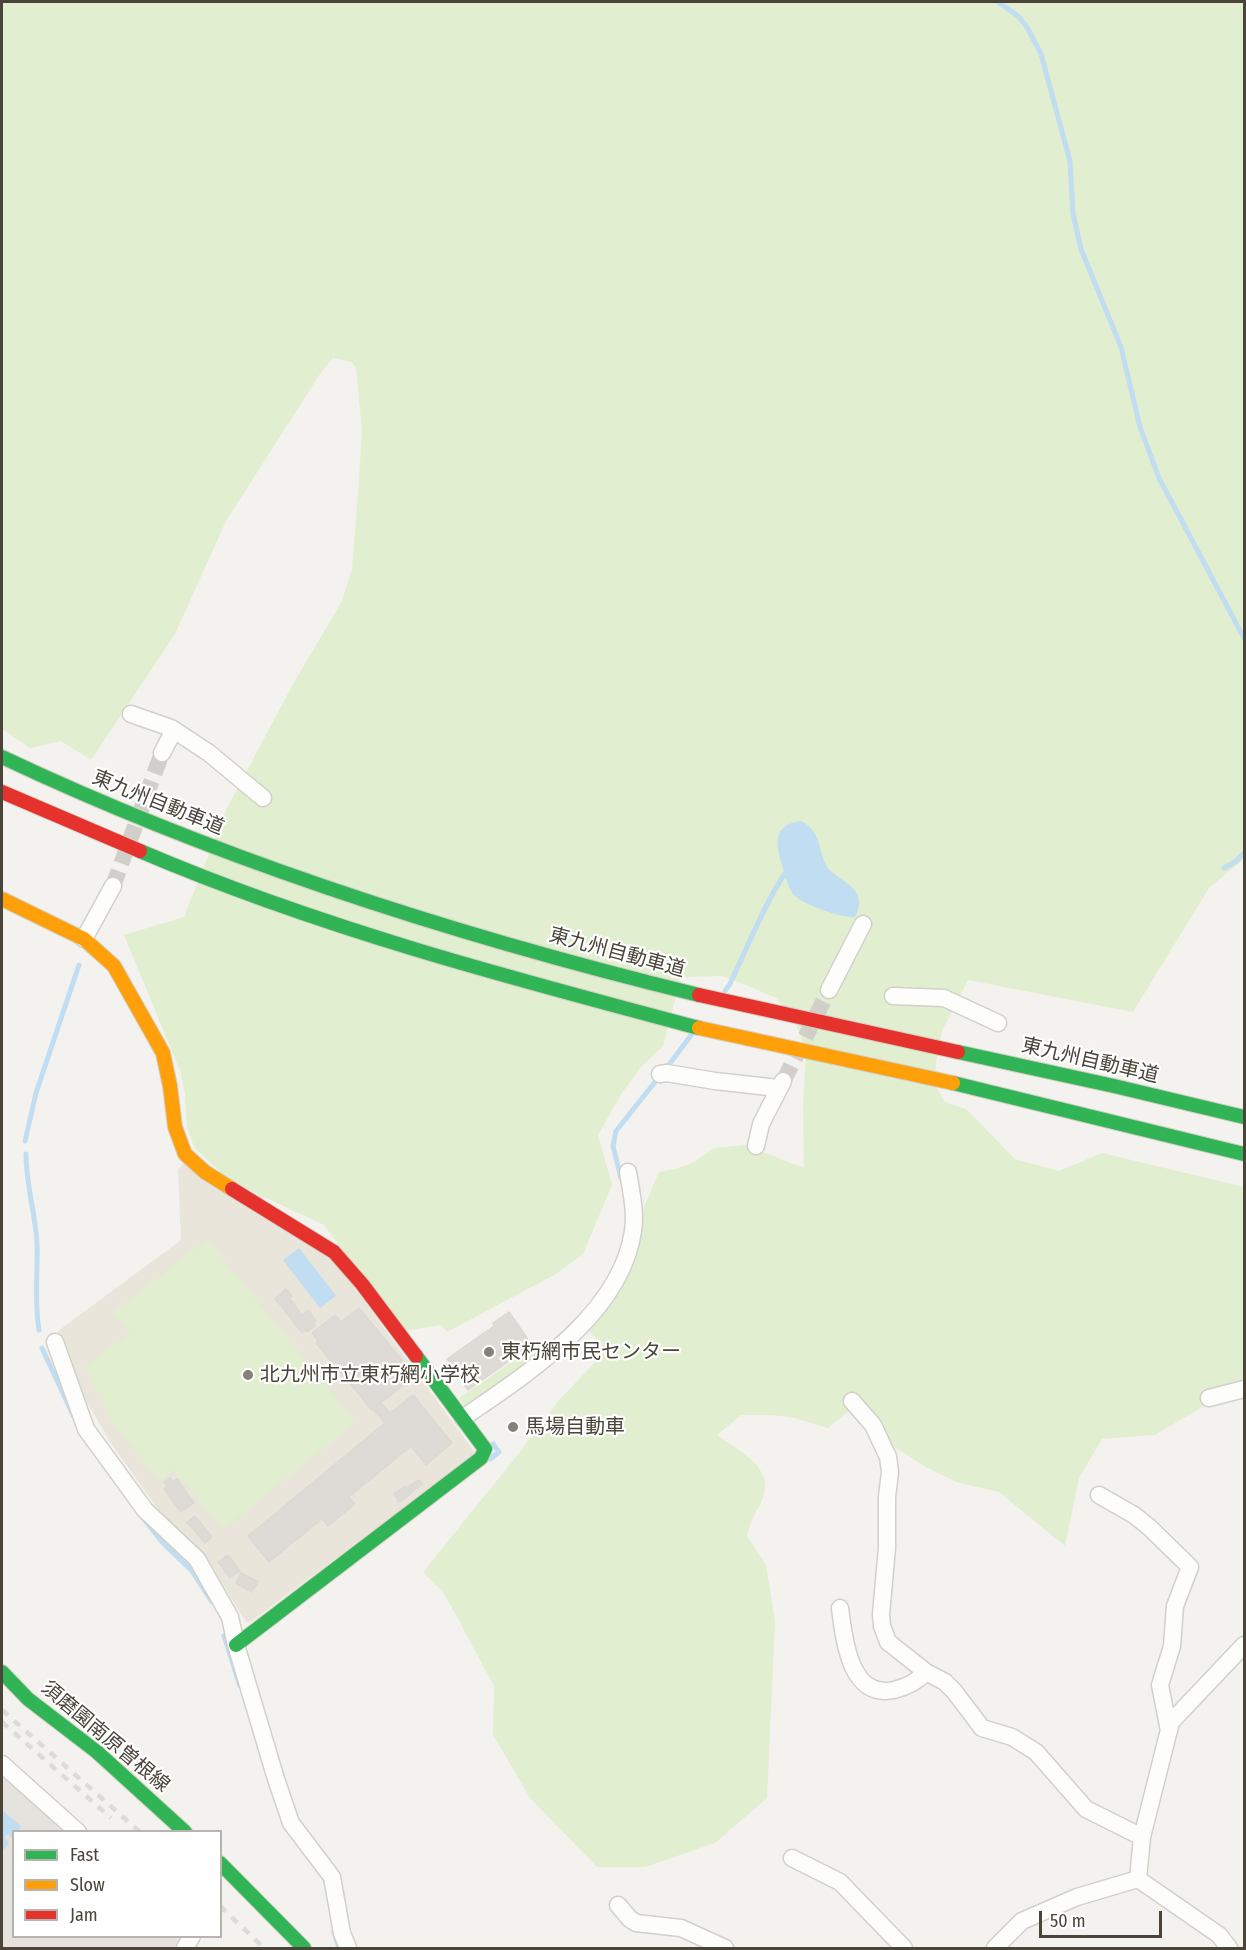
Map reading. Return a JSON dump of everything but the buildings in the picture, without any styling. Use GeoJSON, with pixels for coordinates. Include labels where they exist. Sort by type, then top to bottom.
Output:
{"type":"FeatureCollection","features":[{"type":"Feature","properties":{"kind":"main road","name":"東九州自動車道"},"geometry":{"type":"LineString","coordinates":[[2,757],[45,778],[222,850],[389,908],[550,956],[723,1000],[1002,1061],[1245,1118]]}},
{"type":"Feature","properties":{"kind":"main road"},"geometry":{"type":"LineString","coordinates":[[2,792],[210,881],[374,938],[548,988],[715,1032],[1001,1093],[1245,1154]]}},
{"type":"Feature","properties":{"kind":"main road"},"geometry":{"type":"LineString","coordinates":[[2,899],[84,939],[114,966],[163,1053],[175,1127],[185,1154],[205,1172],[334,1252],[362,1284],[485,1449],[481,1458],[236,1645]]}},
{"type":"Feature","properties":{"kind":"main road","name":"須磨園南原曽根線"},"geometry":{"type":"LineString","coordinates":[[2,1672],[28,1699],[97,1752],[183,1830]]}},
{"type":"Feature","properties":{"kind":"main road"},"geometry":{"type":"LineString","coordinates":[[222,1865],[304,1948]]}},
{"type":"Feature","properties":{"kind":"street"},"geometry":{"type":"LineString","coordinates":[[131,714],[174,730],[209,753],[263,798]]}},
{"type":"Feature","properties":{"kind":"street"},"geometry":{"type":"LineString","coordinates":[[162,753],[174,730]]}},
{"type":"Feature","properties":{"kind":"street"},"geometry":{"type":"LineString","coordinates":[[84,939],[113,886]]}},
{"type":"Feature","properties":{"kind":"street"},"geometry":{"type":"LineString","coordinates":[[829,990],[862,924]]}},
{"type":"Feature","properties":{"kind":"street"},"geometry":{"type":"LineString","coordinates":[[893,996],[944,998],[998,1023]]}},
{"type":"Feature","properties":{"kind":"street"},"geometry":{"type":"LineString","coordinates":[[660,1074],[781,1084],[760,1124],[756,1146]]}},
{"type":"Feature","properties":{"kind":"street"},"geometry":{"type":"LineString","coordinates":[[463,1418],[565,1343],[602,1301],[622,1267],[633,1230],[634,1212],[628,1172]]}},
{"type":"Feature","properties":{"kind":"street"},"geometry":{"type":"LineString","coordinates":[[55,1342],[86,1430],[145,1510],[196,1558],[230,1617],[236,1645],[291,1822],[332,1877],[342,1933],[348,1948]]}},
{"type":"Feature","properties":{"kind":"street"},"geometry":{"type":"LineString","coordinates":[[1209,1398],[1245,1389]]}},
{"type":"Feature","properties":{"kind":"street"},"geometry":{"type":"LineString","coordinates":[[852,1401],[873,1425],[881,1439],[889,1464],[887,1548],[881,1614],[882,1626],[888,1642],[926,1672],[945,1682],[982,1728],[1012,1737],[1036,1752],[1086,1809],[1142,1837]]}},
{"type":"Feature","properties":{"kind":"street"},"geometry":{"type":"LineString","coordinates":[[1099,1495],[1134,1515],[1191,1567],[1175,1606],[1172,1646],[1160,1685],[1169,1731]]}},
{"type":"Feature","properties":{"kind":"street"},"geometry":{"type":"LineString","coordinates":[[840,1608],[844,1645],[849,1660],[861,1679],[881,1691],[900,1688],[920,1678],[926,1672]]}},
{"type":"Feature","properties":{"kind":"street"},"geometry":{"type":"LineString","coordinates":[[1138,1880],[1142,1837],[1172,1722],[1245,1645]]}},
{"type":"Feature","properties":{"kind":"street"},"geometry":{"type":"LineString","coordinates":[[2,1764],[76,1830]]}},
{"type":"Feature","properties":{"kind":"street"},"geometry":{"type":"LineString","coordinates":[[792,1858],[840,1882],[904,1948]]}},
{"type":"Feature","properties":{"kind":"street"},"geometry":{"type":"LineString","coordinates":[[995,1948],[1022,1921],[1077,1897],[1138,1880],[1219,1935],[1229,1948]]}},
{"type":"Feature","properties":{"kind":"street"},"geometry":{"type":"LineString","coordinates":[[618,1905],[636,1923],[681,1928],[725,1948]]}},
{"type":"Feature","properties":{"kind":"shaded area","name":"北九州市立東朽網小学校"},"geometry":{"type":"Polygon","coordinates":[[[186,1160],[316,1235],[476,1454],[249,1623],[246,1622],[214,1570],[165,1519],[112,1445],[84,1397],[64,1352],[58,1331],[181,1240],[178,1170],[186,1160]]]}},
{"type":"Feature","properties":{"kind":"shaded area"},"geometry":{"type":"Polygon","coordinates":[[[2,1772],[70,1830],[12,1830],[12,1938],[191,1938],[185,1948],[2,1948],[2,1772]]]}},
{"type":"Feature","properties":{"kind":"green space"},"geometry":{"type":"Polygon","coordinates":[[[2,2],[1244,2],[1244,859],[1209,888],[1133,1012],[968,980],[942,1031],[936,1063],[935,1085],[945,1102],[966,1109],[1015,1159],[1059,1171],[1102,1153],[1244,1187],[1244,1382],[1155,1435],[1102,1439],[1079,1478],[1065,1546],[999,1492],[956,1482],[926,1467],[893,1446],[871,1410],[849,1411],[828,1428],[795,1418],[741,1415],[717,1435],[752,1460],[764,1477],[763,1497],[747,1536],[766,1565],[775,1621],[767,1798],[715,1843],[645,1867],[597,1867],[530,1798],[493,1735],[494,1686],[444,1593],[423,1572],[559,1400],[607,1350],[587,1329],[659,1172],[694,1162],[714,1148],[745,1145],[804,1168],[803,1104],[806,1055],[802,1039],[793,1016],[776,998],[722,976],[681,977],[663,1046],[641,1067],[622,1093],[598,1135],[612,1185],[583,1254],[556,1274],[447,1332],[441,1325],[404,1331],[324,1225],[230,1181],[194,1147],[187,1127],[185,1093],[180,1071],[124,935],[184,917],[226,810],[293,684],[342,601],[352,569],[362,432],[356,367],[351,362],[333,358],[320,374],[226,521],[175,634],[91,760],[61,741],[30,748],[2,729],[2,2]]]}},
{"type":"Feature","properties":{"kind":"green space"},"geometry":{"type":"Polygon","coordinates":[[[207,1239],[356,1422],[223,1530],[174,1470],[159,1481],[112,1421],[85,1366],[130,1333],[113,1313],[207,1239]]]}},
{"type":"Feature","properties":{"kind":"green space"},"geometry":{"type":"Polygon","coordinates":[[[533,1348],[539,1356],[465,1406],[459,1398],[533,1348]]]}},
{"type":"Feature","properties":{"kind":"water"},"geometry":{"type":"Polygon","coordinates":[[[801,821],[816,835],[823,859],[830,871],[850,885],[859,898],[859,907],[855,917],[842,916],[815,907],[799,899],[791,891],[779,854],[778,839],[784,827],[801,821]]]}},
{"type":"Feature","properties":{"kind":"water"},"geometry":{"type":"Polygon","coordinates":[[[299,1248],[336,1296],[320,1308],[283,1260],[299,1248]]]}},
{"type":"Feature","properties":{"kind":"water"},"geometry":{"type":"Polygon","coordinates":[[[2,1810],[21,1826],[19,1830],[12,1830],[12,1838],[7,1834],[4,1838],[9,1843],[2,1852],[2,1810]]]}},
{"type":"Feature","properties":{"kind":"waterway"},"geometry":{"type":"LineString","coordinates":[[998,2],[1018,16],[1027,27],[1041,54],[1070,161],[1073,213],[1081,249],[1121,347],[1140,427],[1159,478],[1244,638]]}},
{"type":"Feature","properties":{"kind":"waterway"},"geometry":{"type":"LineString","coordinates":[[1224,868],[1244,853]]}},
{"type":"Feature","properties":{"kind":"waterway"},"geometry":{"type":"LineString","coordinates":[[725,991],[767,905],[783,876],[789,870]]}},
{"type":"Feature","properties":{"kind":"waterway"},"geometry":{"type":"LineString","coordinates":[[25,1141],[36,1093],[79,965]]}},
{"type":"Feature","properties":{"kind":"waterway"},"geometry":{"type":"LineString","coordinates":[[665,1070],[692,1034]]}},
{"type":"Feature","properties":{"kind":"waterway"},"geometry":{"type":"LineString","coordinates":[[621,1178],[613,1146],[616,1131],[659,1077]]}},
{"type":"Feature","properties":{"kind":"waterway"},"geometry":{"type":"LineString","coordinates":[[26,1154],[37,1242],[36,1297],[39,1330]]}},
{"type":"Feature","properties":{"kind":"waterway"},"geometry":{"type":"LineString","coordinates":[[42,1348],[73,1415]]}},
{"type":"Feature","properties":{"kind":"waterway"},"geometry":{"type":"LineString","coordinates":[[490,1459],[499,1452],[493,1444]]}},
{"type":"Feature","properties":{"kind":"waterway"},"geometry":{"type":"LineString","coordinates":[[144,1519],[162,1542],[192,1571],[212,1602]]}},
{"type":"Feature","properties":{"kind":"waterway"},"geometry":{"type":"LineString","coordinates":[[224,1636],[240,1686]]}},
{"type":"Feature","properties":{"kind":"waterway"},"geometry":{"type":"LineString","coordinates":[[334,1932],[339,1948]]}},
{"type":"Feature","properties":{"kind":"tunnel"},"geometry":{"type":"LineString","coordinates":[[113,886],[162,753]]}},
{"type":"Feature","properties":{"kind":"tunnel"},"geometry":{"type":"LineString","coordinates":[[784,1080],[829,990]]}},
{"type":"Feature","properties":{"kind":"railway"},"geometry":{"type":"LineString","coordinates":[[2,1710],[138,1830]]}},
{"type":"Feature","properties":{"kind":"railway"},"geometry":{"type":"LineString","coordinates":[[2,1722],[111,1818]]}},
{"type":"Feature","properties":{"kind":"railway"},"geometry":{"type":"LineString","coordinates":[[222,1908],[264,1948]]}},
{"type":"Feature","properties":{"kind":"traffic: fast"},"geometry":{"type":"LineString","coordinates":[[2,757],[171,830],[344,894],[521,948],[699,995]]}},
{"type":"Feature","properties":{"kind":"traffic: fast"},"geometry":{"type":"LineString","coordinates":[[140,851],[208,879],[346,928],[557,990],[699,1028]]}},
{"type":"Feature","properties":{"kind":"traffic: fast"},"geometry":{"type":"LineString","coordinates":[[958,1052],[1244,1117]]}},
{"type":"Feature","properties":{"kind":"traffic: fast"},"geometry":{"type":"LineString","coordinates":[[953,1083],[1244,1154]]}},
{"type":"Feature","properties":{"kind":"traffic: fast"},"geometry":{"type":"LineString","coordinates":[[236,1645],[481,1458],[485,1449],[416,1356]]}},
{"type":"Feature","properties":{"kind":"traffic: fast"},"geometry":{"type":"LineString","coordinates":[[2,1672],[28,1699],[97,1752],[183,1830]]}},
{"type":"Feature","properties":{"kind":"traffic: fast"},"geometry":{"type":"LineString","coordinates":[[222,1865],[304,1948]]}},
{"type":"Feature","properties":{"kind":"traffic: slow"},"geometry":{"type":"LineString","coordinates":[[2,899],[84,939],[114,966],[163,1053],[175,1127],[185,1154],[205,1172],[232,1189]]}},
{"type":"Feature","properties":{"kind":"traffic: slow"},"geometry":{"type":"LineString","coordinates":[[699,1028],[953,1083]]}},
{"type":"Feature","properties":{"kind":"traffic: jam"},"geometry":{"type":"LineString","coordinates":[[2,792],[140,851]]}},
{"type":"Feature","properties":{"kind":"traffic: jam"},"geometry":{"type":"LineString","coordinates":[[699,995],[958,1052]]}},
{"type":"Feature","properties":{"kind":"traffic: jam"},"geometry":{"type":"LineString","coordinates":[[232,1189],[334,1252],[362,1284],[416,1356]]}},
{"type":"Feature","properties":{"kind":"place","name":"東朽網市民センター"},"geometry":{"type":"Point","coordinates":[489,1352]}},
{"type":"Feature","properties":{"kind":"place","name":"北九州市立東朽網小学校"},"geometry":{"type":"Point","coordinates":[248,1375]}},
{"type":"Feature","properties":{"kind":"place","name":"馬場自動車"},"geometry":{"type":"Point","coordinates":[513,1427]}}]}
